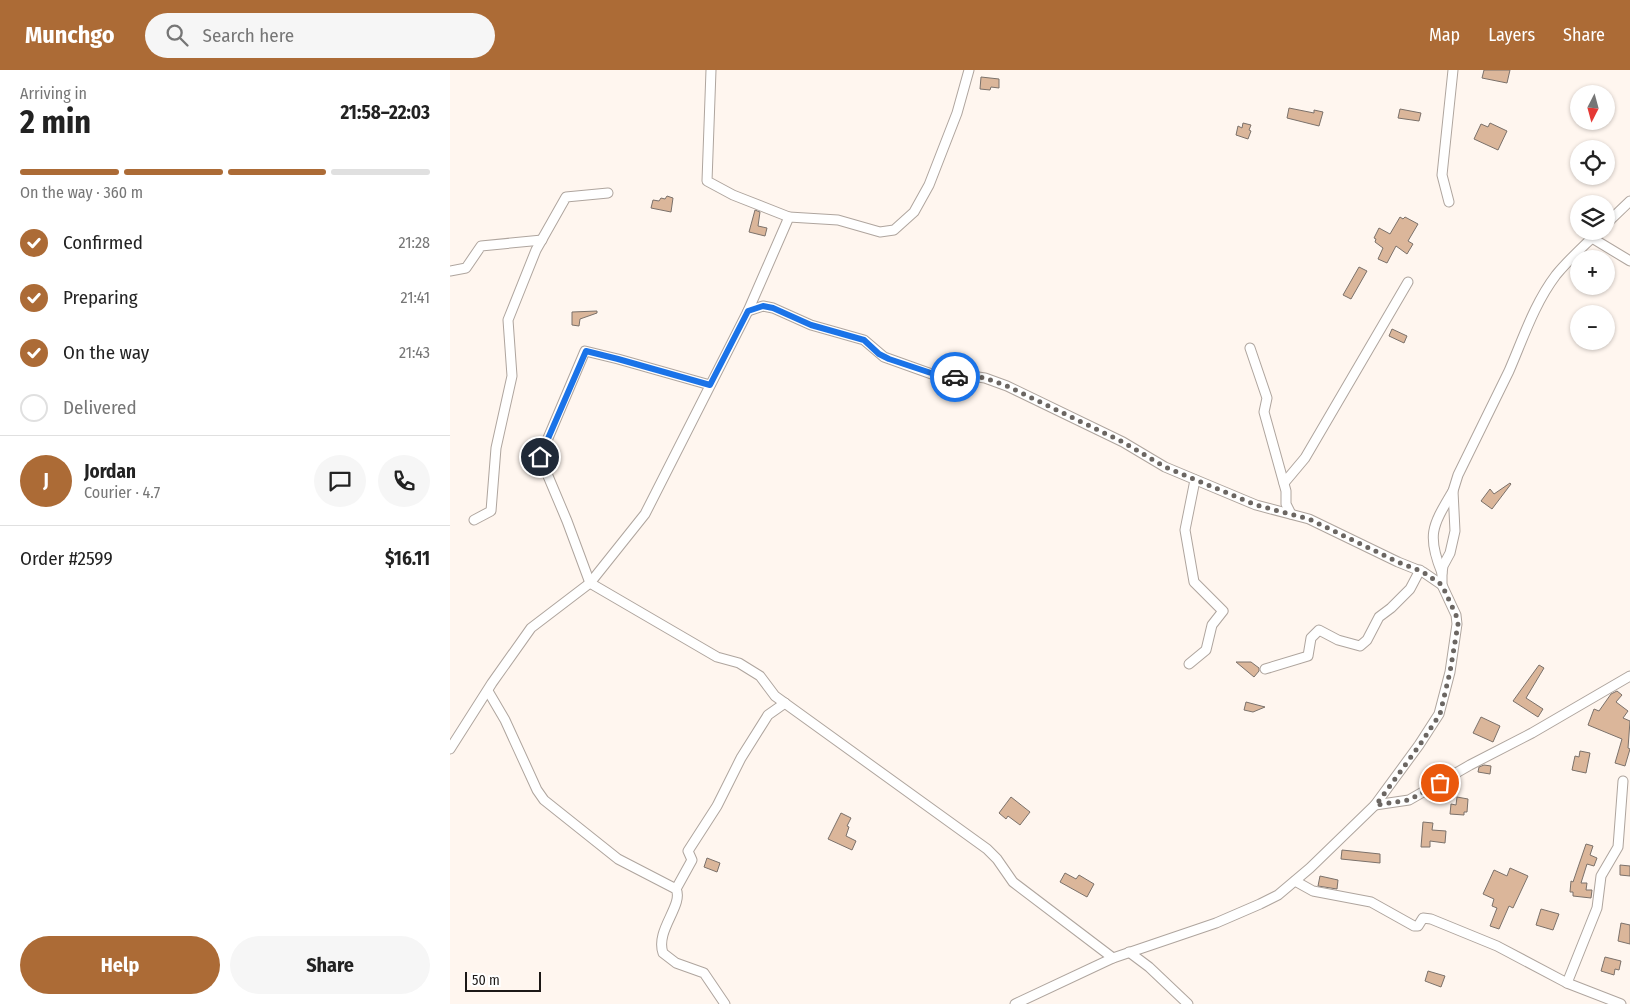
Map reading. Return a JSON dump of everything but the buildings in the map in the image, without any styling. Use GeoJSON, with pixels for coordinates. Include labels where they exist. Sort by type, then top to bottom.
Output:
{"type":"FeatureCollection","features":[{"type":"Feature","properties":{"kind":"street"},"geometry":{"type":"LineString","coordinates":[[711,70],[707,181],[733,195],[789,218],[838,220],[880,232],[894,230],[914,212],[930,185],[957,113],[968,70]]}},
{"type":"Feature","properties":{"kind":"street"},"geometry":{"type":"LineString","coordinates":[[1449,202],[1442,175],[1453,70]]}},
{"type":"Feature","properties":{"kind":"street"},"geometry":{"type":"LineString","coordinates":[[474,520],[491,511],[496,448],[512,376],[508,320],[536,250],[566,197],[608,193]]}},
{"type":"Feature","properties":{"kind":"street"},"geometry":{"type":"LineString","coordinates":[[1615,215],[1630,200]]}},
{"type":"Feature","properties":{"kind":"street"},"geometry":{"type":"LineString","coordinates":[[450,749],[492,683],[531,628],[590,583],[645,514],[748,311],[789,218]]}},
{"type":"Feature","properties":{"kind":"street"},"geometry":{"type":"LineString","coordinates":[[450,272],[466,268],[481,246],[542,240]]}},
{"type":"Feature","properties":{"kind":"street"},"geometry":{"type":"LineString","coordinates":[[1442,573],[1434,552],[1435,521],[1453,491],[1458,474],[1543,296],[1573,255],[1589,240]]}},
{"type":"Feature","properties":{"kind":"street"},"geometry":{"type":"LineString","coordinates":[[1604,240],[1630,261]]}},
{"type":"Feature","properties":{"kind":"street"},"geometry":{"type":"LineString","coordinates":[[1284,483],[1305,458],[1408,282]]}},
{"type":"Feature","properties":{"kind":"street"},"geometry":{"type":"LineString","coordinates":[[748,311],[763,306],[773,308],[811,325],[864,340],[884,357],[923,371],[945,377],[971,376],[985,378],[1007,386],[1123,442],[1165,467],[1256,505],[1309,519],[1398,562],[1420,570],[1442,585]]}},
{"type":"Feature","properties":{"kind":"street"},"geometry":{"type":"LineString","coordinates":[[1250,348],[1267,398],[1264,412],[1284,483],[1286,504],[1291,514]]}},
{"type":"Feature","properties":{"kind":"street"},"geometry":{"type":"LineString","coordinates":[[710,385],[586,351],[540,457],[590,583],[717,657],[744,666],[764,679],[773,694],[986,849],[997,860],[1013,882],[1113,958]]}},
{"type":"Feature","properties":{"kind":"street"},"geometry":{"type":"LineString","coordinates":[[1189,664],[1206,650],[1212,625],[1223,610],[1194,582],[1184,530],[1195,480]]}},
{"type":"Feature","properties":{"kind":"street"},"geometry":{"type":"LineString","coordinates":[[1014,1004],[1113,958],[1216,923],[1260,904],[1278,894],[1310,868],[1376,805],[1440,714],[1450,672],[1458,624],[1456,615],[1442,585],[1443,566],[1450,553],[1455,532],[1453,491]]}},
{"type":"Feature","properties":{"kind":"street"},"geometry":{"type":"LineString","coordinates":[[1265,669],[1308,656],[1311,638],[1319,630],[1338,640],[1360,646],[1367,640],[1379,617],[1410,589],[1420,570]]}},
{"type":"Feature","properties":{"kind":"street"},"geometry":{"type":"LineString","coordinates":[[1376,805],[1409,800],[1630,676]]}},
{"type":"Feature","properties":{"kind":"street"},"geometry":{"type":"LineString","coordinates":[[488,691],[505,720],[544,800],[618,859],[676,889]]}},
{"type":"Feature","properties":{"kind":"street"},"geometry":{"type":"LineString","coordinates":[[725,1004],[704,973],[676,963],[663,953],[662,939],[667,922],[678,898],[676,889],[692,860],[688,852],[717,806],[741,758],[768,715],[785,703]]}},
{"type":"Feature","properties":{"kind":"street"},"geometry":{"type":"LineString","coordinates":[[1567,983],[1597,908],[1601,876],[1618,847],[1623,781]]}},
{"type":"Feature","properties":{"kind":"street"},"geometry":{"type":"LineString","coordinates":[[1294,881],[1313,891],[1371,902],[1414,926],[1418,926],[1423,918],[1431,919],[1497,946],[1567,983],[1621,1004]]}},
{"type":"Feature","properties":{"kind":"street"},"geometry":{"type":"LineString","coordinates":[[1129,952],[1149,967],[1188,1004]]}},
{"type":"Feature","properties":{"kind":"way so far"},"geometry":{"type":"LineString","coordinates":[[955,377],[971,376],[985,378],[1007,386],[1123,442],[1165,467],[1256,505],[1309,519],[1331,528],[1398,562],[1423,572],[1442,585],[1456,615],[1458,624],[1450,672],[1440,714],[1419,746],[1384,791],[1376,805],[1409,800],[1440,783]]}},
{"type":"Feature","properties":{"kind":"route"},"geometry":{"type":"LineString","coordinates":[[540,457],[586,351],[710,385],[748,311],[763,306],[778,309],[811,325],[864,340],[879,354],[889,359],[940,376],[955,377]]}}]}
